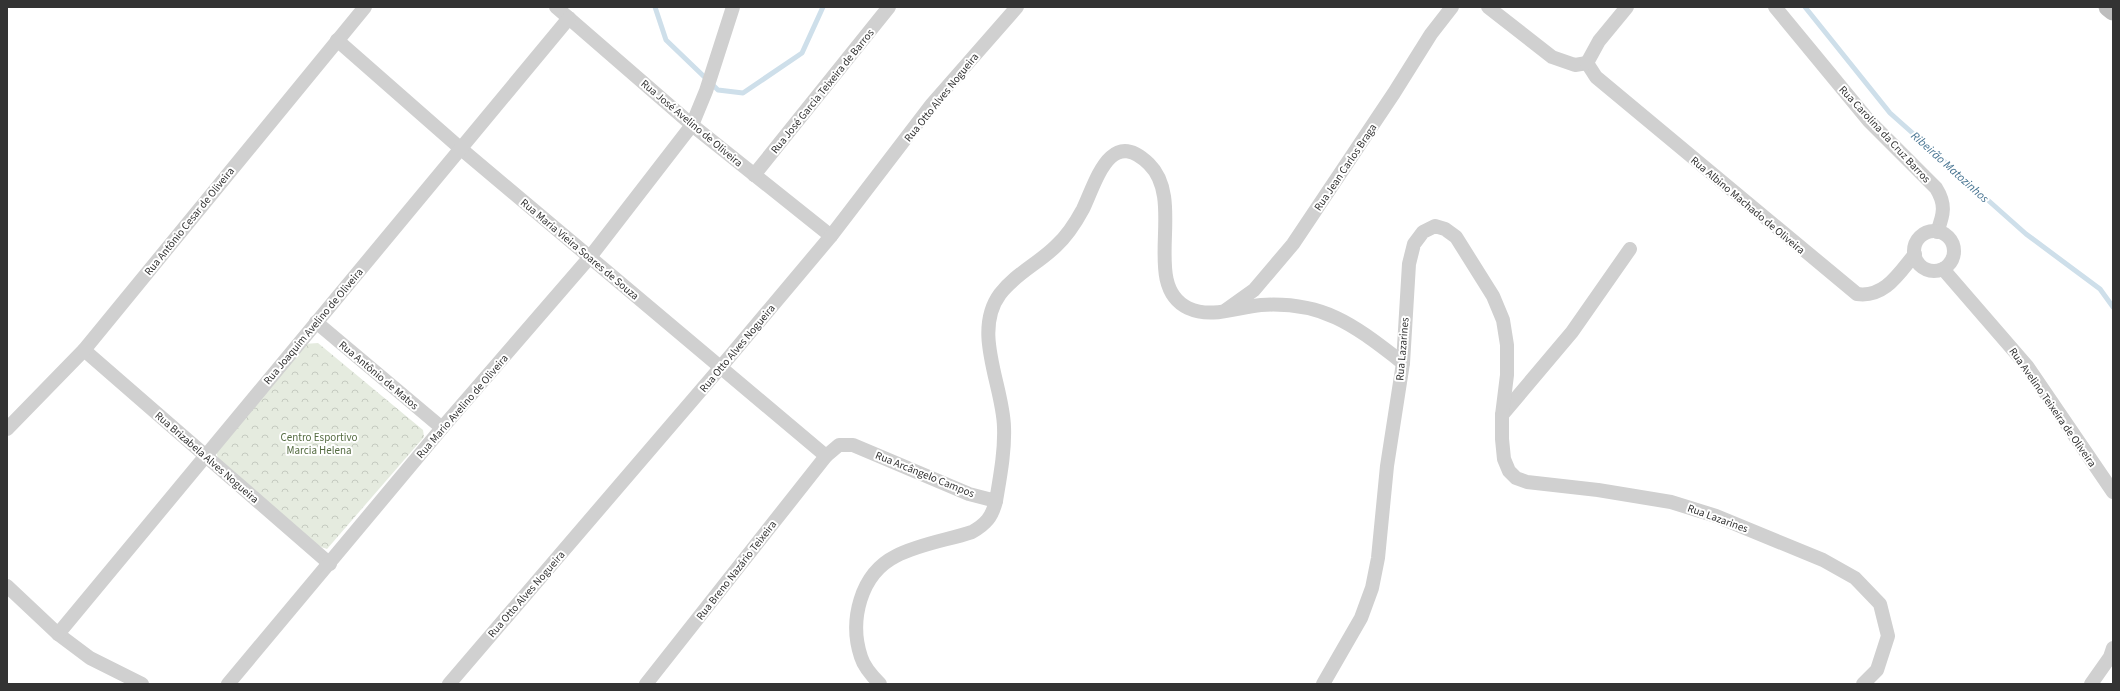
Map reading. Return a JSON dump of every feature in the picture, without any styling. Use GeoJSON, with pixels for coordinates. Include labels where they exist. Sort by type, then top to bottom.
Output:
{"type":"FeatureCollection","features":[{"type":"Feature","properties":{"kind":"main road"},"geometry":{"type":"LineString","coordinates":[[2108,7],[2113,11]]}},
{"type":"Feature","properties":{"kind":"street","name":"Rua Antônio Cesar de Oliveira"},"geometry":{"type":"LineString","coordinates":[[7,430],[84,350],[337,40],[366,7]]}},
{"type":"Feature","properties":{"kind":"street","name":"Rua José Avelino de Oliveira"},"geometry":{"type":"LineString","coordinates":[[556,7],[692,125],[831,236]]}},
{"type":"Feature","properties":{"kind":"street","name":"Rua Mario Avelino de Oliveira"},"geometry":{"type":"LineString","coordinates":[[228,684],[330,564],[442,428],[590,257],[692,125],[706,91],[734,7]]}},
{"type":"Feature","properties":{"kind":"street","name":"Rua José Garcia Teixeira de Barros"},"geometry":{"type":"LineString","coordinates":[[754,175],[890,7]]}},
{"type":"Feature","properties":{"kind":"street","name":"Rua Otto Alves Nogueira"},"geometry":{"type":"LineString","coordinates":[[449,684],[831,236],[932,104],[1018,7]]}},
{"type":"Feature","properties":{"kind":"street","name":"Rua Jean Carlos Braga"},"geometry":{"type":"LineString","coordinates":[[1223,312],[1254,290],[1293,244],[1432,34],[1452,7]]}},
{"type":"Feature","properties":{"kind":"street"},"geometry":{"type":"LineString","coordinates":[[1488,7],[1552,57],[1575,65],[1587,63],[1599,41],[1627,7]]}},
{"type":"Feature","properties":{"kind":"street","name":"Rua Carolina da Cruz Barros"},"geometry":{"type":"LineString","coordinates":[[1775,7],[1864,115],[1936,188],[1942,198],[1944,207],[1943,217],[1937,232]]}},
{"type":"Feature","properties":{"kind":"street","name":"Rua Joaquim Avelino de Oliveira"},"geometry":{"type":"LineString","coordinates":[[58,634],[569,18]]}},
{"type":"Feature","properties":{"kind":"street","name":"Rua Maria Vieira Soares de Souza"},"geometry":{"type":"LineString","coordinates":[[337,40],[460,148],[826,456]]}},
{"type":"Feature","properties":{"kind":"street","name":"Rua Albino Machado de Oliveira"},"geometry":{"type":"LineString","coordinates":[[1587,63],[1596,77],[1857,294],[1868,295],[1882,289],[1915,254]]}},
{"type":"Feature","properties":{"kind":"street"},"geometry":{"type":"LineString","coordinates":[[880,684],[872,676],[861,658],[858,642],[856,625],[859,604],[864,588],[878,568],[896,556],[972,532],[983,526],[992,516],[996,501],[1004,427],[1000,394],[990,350],[989,328],[991,310],[1000,294],[1016,278],[1048,254],[1062,240],[1082,210],[1100,171],[1112,155],[1120,151],[1130,151],[1141,156],[1151,166],[1160,179],[1165,198],[1166,227],[1163,266],[1168,284],[1176,298],[1187,308],[1203,312],[1223,312],[1260,305],[1292,305],[1320,310],[1366,335],[1403,363]]}},
{"type":"Feature","properties":{"kind":"street","name":"Rua Lazarines"},"geometry":{"type":"LineString","coordinates":[[1323,684],[1361,618],[1372,588],[1378,558],[1387,466],[1403,363],[1408,279],[1412,250],[1414,244],[1423,232],[1435,226],[1445,229],[1456,237],[1493,296],[1503,320],[1507,345],[1507,375],[1502,415],[1504,459],[1509,471],[1516,478],[1527,482],[1598,490],[1671,502],[1730,521],[1823,560],[1855,578],[1880,604],[1888,636],[1877,670],[1863,684]]}},
{"type":"Feature","properties":{"kind":"street"},"geometry":{"type":"LineString","coordinates":[[1937,232],[1948,237],[1954,248],[1952,260],[1944,269],[1938,271],[1925,269],[1920,265],[1915,254],[1915,248],[1920,237],[1937,232]]}},
{"type":"Feature","properties":{"kind":"street"},"geometry":{"type":"LineString","coordinates":[[1502,415],[1572,332],[1630,249]]}},
{"type":"Feature","properties":{"kind":"street","name":"Rua Avelino Teixeira de Oliveira"},"geometry":{"type":"LineString","coordinates":[[1944,269],[2027,366],[2113,492]]}},
{"type":"Feature","properties":{"kind":"street","name":"Rua Antônio de Matos"},"geometry":{"type":"LineString","coordinates":[[316,322],[442,428]]}},
{"type":"Feature","properties":{"kind":"street","name":"Rua Brizabela Alves Nogueira"},"geometry":{"type":"LineString","coordinates":[[84,350],[330,564]]}},
{"type":"Feature","properties":{"kind":"street","name":"Rua Arcângelo Campos"},"geometry":{"type":"LineString","coordinates":[[826,456],[839,445],[853,445],[969,494],[996,501]]}},
{"type":"Feature","properties":{"kind":"street","name":"Rua Breno Nazário Teixeira"},"geometry":{"type":"LineString","coordinates":[[646,684],[826,456]]}},
{"type":"Feature","properties":{"kind":"street"},"geometry":{"type":"LineString","coordinates":[[7,586],[58,634],[90,658],[142,684]]}},
{"type":"Feature","properties":{"kind":"street"},"geometry":{"type":"LineString","coordinates":[[2091,684],[2110,657],[2113,648]]}},
{"type":"Feature","properties":{"kind":"green space","name":"Centro Esportivo Marcia Helena"},"geometry":{"type":"Polygon","coordinates":[[[318,343],[423,430],[424,437],[327,549],[318,546],[219,463],[216,450],[304,344],[318,343]]]}},
{"type":"Feature","properties":{"kind":"waterway","name":"Ribeirão Matozinhos"},"geometry":{"type":"LineString","coordinates":[[655,7],[666,40],[718,90],[743,93],[802,53],[823,7]]}},
{"type":"Feature","properties":{"kind":"waterway","name":"Ribeirão Matozinhos"},"geometry":{"type":"LineString","coordinates":[[1805,7],[1890,113],[2026,234],[2100,289],[2113,307]]}}]}
